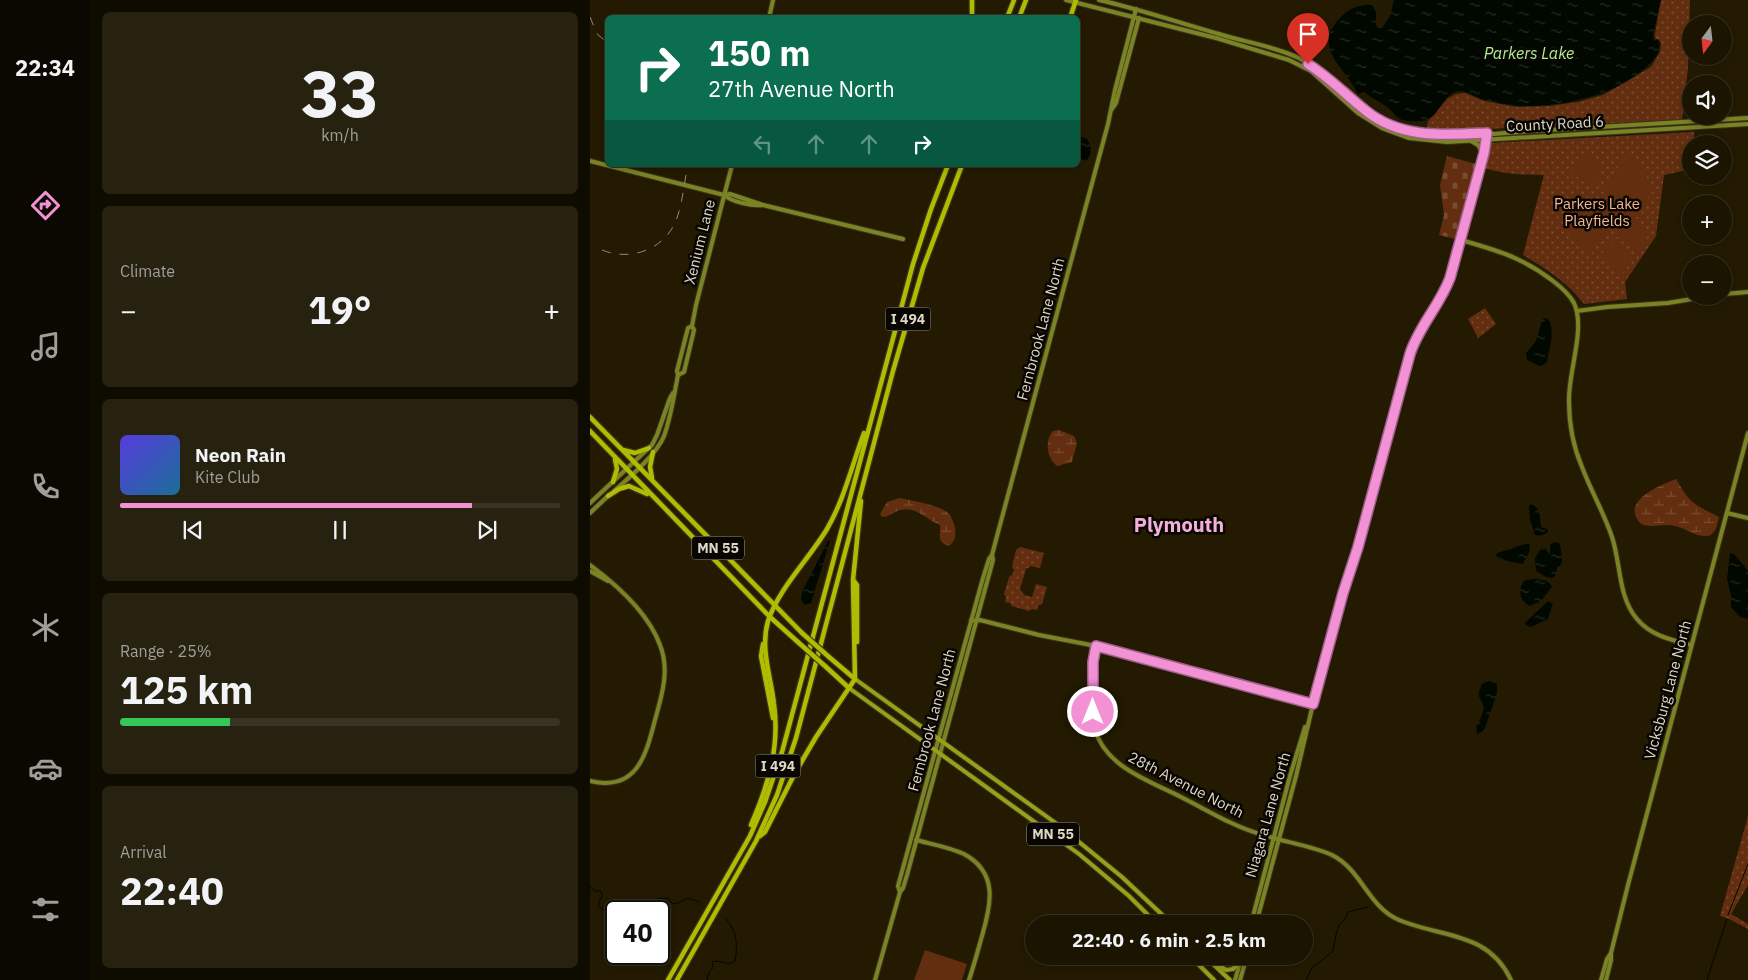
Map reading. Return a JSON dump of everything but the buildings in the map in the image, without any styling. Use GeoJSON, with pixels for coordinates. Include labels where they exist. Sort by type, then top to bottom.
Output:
{"type":"FeatureCollection","features":[{"type":"Feature","properties":{"kind":"highway"},"geometry":{"type":"LineString","coordinates":[[972,0],[972,15]]}},
{"type":"Feature","properties":{"kind":"highway"},"geometry":{"type":"LineString","coordinates":[[1008,15],[1014,0]]}},
{"type":"Feature","properties":{"kind":"highway"},"geometry":{"type":"LineString","coordinates":[[1020,15],[1026,0]]}},
{"type":"Feature","properties":{"kind":"highway"},"geometry":{"type":"LineString","coordinates":[[1071,15],[1076,1]]}},
{"type":"Feature","properties":{"kind":"highway","name":"I 494"},"geometry":{"type":"LineString","coordinates":[[668,980],[734,866],[765,802],[782,752],[921,237],[947,167]]}},
{"type":"Feature","properties":{"kind":"highway","name":"I 494"},"geometry":{"type":"LineString","coordinates":[[677,980],[756,840],[787,768],[923,268],[961,167]]}},
{"type":"Feature","properties":{"kind":"highway"},"geometry":{"type":"LineString","coordinates":[[734,866],[764,794],[772,764],[775,737],[774,704],[765,654],[765,641],[770,617],[774,604],[828,528],[843,495],[873,411]]}},
{"type":"Feature","properties":{"kind":"highway","name":"MN 55"},"geometry":{"type":"LineString","coordinates":[[590,417],[802,633],[855,679]]}},
{"type":"Feature","properties":{"kind":"highway","name":"MN 55"},"geometry":{"type":"LineString","coordinates":[[590,431],[770,617],[849,688]]}},
{"type":"Feature","properties":{"kind":"highway"},"geometry":{"type":"LineString","coordinates":[[622,449],[636,453],[651,450],[650,467],[654,482]]}},
{"type":"Feature","properties":{"kind":"highway"},"geometry":{"type":"LineString","coordinates":[[613,456],[617,469],[613,482]]}},
{"type":"Feature","properties":{"kind":"highway"},"geometry":{"type":"LineString","coordinates":[[756,840],[765,832],[816,737],[855,679],[853,580],[859,514],[865,478]]}},
{"type":"Feature","properties":{"kind":"highway"},"geometry":{"type":"LineString","coordinates":[[608,496],[619,489],[629,486],[652,497]]}},
{"type":"Feature","properties":{"kind":"main road","name":"MN 55"},"geometry":{"type":"LineString","coordinates":[[855,679],[1081,842],[1162,915]]}},
{"type":"Feature","properties":{"kind":"main road","name":"MN 55"},"geometry":{"type":"LineString","coordinates":[[849,688],[1079,854],[1129,896],[1148,915]]}},
{"type":"Feature","properties":{"kind":"main road"},"geometry":{"type":"LineString","coordinates":[[1199,965],[1214,980]]}},
{"type":"Feature","properties":{"kind":"main road"},"geometry":{"type":"LineString","coordinates":[[1214,965],[1230,980]]}},
{"type":"Feature","properties":{"kind":"main road"},"geometry":{"type":"LineString","coordinates":[[1218,965],[1226,970],[1234,969],[1237,965]]}},
{"type":"Feature","properties":{"kind":"street"},"geometry":{"type":"LineString","coordinates":[[770,15],[773,0]]}},
{"type":"Feature","properties":{"kind":"street","name":"County Road 6"},"geometry":{"type":"LineString","coordinates":[[1066,0],[1076,1],[1270,53],[1299,64],[1372,123],[1392,132],[1419,140],[1447,142],[1748,124]]}},
{"type":"Feature","properties":{"kind":"street","name":"County Road 6"},"geometry":{"type":"LineString","coordinates":[[1099,0],[1291,54],[1327,76],[1377,119],[1397,128],[1422,134],[1438,136],[1748,118]]}},
{"type":"Feature","properties":{"kind":"street","name":"Fernbrook Lane North"},"geometry":{"type":"LineString","coordinates":[[900,892],[898,886],[971,621],[989,559],[992,555],[1112,109],[1136,9]]}},
{"type":"Feature","properties":{"kind":"street","name":"Fernbrook Lane North"},"geometry":{"type":"LineString","coordinates":[[1112,109],[1116,103],[1141,11]]}},
{"type":"Feature","properties":{"kind":"street"},"geometry":{"type":"LineString","coordinates":[[1487,133],[1484,153],[1460,240],[1503,252],[1534,267],[1567,293],[1577,311],[1578,331],[1569,384],[1570,425],[1581,467],[1612,538],[1624,596],[1632,612],[1648,629],[1659,635],[1692,645]]}},
{"type":"Feature","properties":{"kind":"street"},"geometry":{"type":"LineString","coordinates":[[1470,140],[1478,145],[1484,153]]}},
{"type":"Feature","properties":{"kind":"street"},"geometry":{"type":"LineString","coordinates":[[590,162],[605,166]]}},
{"type":"Feature","properties":{"kind":"street"},"geometry":{"type":"LineString","coordinates":[[610,167],[724,195],[731,195],[763,205],[903,239]]}},
{"type":"Feature","properties":{"kind":"street","name":"Xenium Lane"},"geometry":{"type":"LineString","coordinates":[[590,503],[664,437],[678,375],[677,371],[688,328],[692,326],[731,167]]}},
{"type":"Feature","properties":{"kind":"street","name":"Niagara Lane North"},"geometry":{"type":"LineString","coordinates":[[1253,915],[1290,776],[1313,704],[1343,593],[1358,547],[1410,354],[1419,331],[1447,286],[1460,240]]}},
{"type":"Feature","properties":{"kind":"street"},"geometry":{"type":"LineString","coordinates":[[1732,293],[1748,292]]}},
{"type":"Feature","properties":{"kind":"street"},"geometry":{"type":"LineString","coordinates":[[1577,311],[1682,301]]}},
{"type":"Feature","properties":{"kind":"street","name":"Vicksburg Lane North"},"geometry":{"type":"LineString","coordinates":[[1606,980],[1611,953],[1748,433]]}},
{"type":"Feature","properties":{"kind":"street","name":"Xenium Lane"},"geometry":{"type":"LineString","coordinates":[[590,513],[640,466],[651,450]]}},
{"type":"Feature","properties":{"kind":"street"},"geometry":{"type":"LineString","coordinates":[[1727,513],[1748,518]]}},
{"type":"Feature","properties":{"kind":"street","name":"Fernbrook Lane North"},"geometry":{"type":"LineString","coordinates":[[875,980],[900,892],[903,888],[918,840],[993,560],[992,555]]}},
{"type":"Feature","properties":{"kind":"street"},"geometry":{"type":"LineString","coordinates":[[590,565],[604,575],[608,581]]}},
{"type":"Feature","properties":{"kind":"street"},"geometry":{"type":"LineString","coordinates":[[590,571],[608,581],[633,603],[652,628],[664,655],[664,684],[648,748],[638,767],[626,777],[616,781],[605,783],[590,781]]}},
{"type":"Feature","properties":{"kind":"street"},"geometry":{"type":"LineString","coordinates":[[971,621],[977,620],[1096,646],[1313,704]]}},
{"type":"Feature","properties":{"kind":"street","name":"28th Avenue North"},"geometry":{"type":"LineString","coordinates":[[1096,646],[1093,662],[1093,712],[1099,738],[1108,753],[1121,765],[1228,821],[1254,832],[1333,856],[1356,874],[1373,901],[1386,912],[1400,920],[1467,939],[1482,946],[1496,957],[1511,980]]}},
{"type":"Feature","properties":{"kind":"street","name":"Niagara Lane North"},"geometry":{"type":"LineString","coordinates":[[1258,915],[1296,776],[1310,713]]}},
{"type":"Feature","properties":{"kind":"street"},"geometry":{"type":"LineString","coordinates":[[911,839],[956,851],[970,858],[981,870],[988,884],[990,904],[969,980]]}},
{"type":"Feature","properties":{"kind":"street","name":"Vicksburg Lane North"},"geometry":{"type":"LineString","coordinates":[[1601,980],[1607,959],[1611,953]]}},
{"type":"Feature","properties":{"kind":"street"},"geometry":{"type":"LineString","coordinates":[[1235,980],[1239,965]]}},
{"type":"Feature","properties":{"kind":"street"},"geometry":{"type":"LineString","coordinates":[[1240,980],[1244,965]]}},
{"type":"Feature","properties":{"kind":"green space"},"geometry":{"type":"Polygon","coordinates":[[[1661,0],[1690,0],[1690,15],[1682,15],[1682,65],[1688,65],[1687,75],[1682,75],[1682,120],[1426,132],[1428,121],[1447,99],[1456,94],[1465,93],[1484,101],[1517,107],[1549,106],[1578,102],[1603,95],[1651,67],[1660,52],[1661,42],[1655,38],[1661,0]]]}},
{"type":"Feature","properties":{"kind":"green space","name":"Parkers Lake Playfields"},"geometry":{"type":"Polygon","coordinates":[[[1694,132],[1694,135],[1682,135],[1682,171],[1664,175],[1656,236],[1625,282],[1627,299],[1584,304],[1563,283],[1523,255],[1544,175],[1514,174],[1484,168],[1490,143],[1694,132]]]}},
{"type":"Feature","properties":{"kind":"green space"},"geometry":{"type":"Polygon","coordinates":[[[1588,149],[1595,158],[1599,168],[1598,178],[1593,188],[1571,171],[1588,149]]]}},
{"type":"Feature","properties":{"kind":"green space"},"geometry":{"type":"Polygon","coordinates":[[[1627,155],[1642,168],[1649,183],[1648,200],[1638,217],[1605,195],[1604,188],[1627,155]]]}},
{"type":"Feature","properties":{"kind":"green space"},"geometry":{"type":"Polygon","coordinates":[[[1447,156],[1476,164],[1455,239],[1439,235],[1444,215],[1440,185],[1447,156]]]}},
{"type":"Feature","properties":{"kind":"green space"},"geometry":{"type":"Polygon","coordinates":[[[1577,192],[1613,216],[1613,222],[1590,256],[1575,242],[1567,227],[1568,211],[1577,192]]]}},
{"type":"Feature","properties":{"kind":"green space"},"geometry":{"type":"Polygon","coordinates":[[[1627,217],[1650,233],[1638,251],[1614,235],[1627,217]]]}},
{"type":"Feature","properties":{"kind":"green space"},"geometry":{"type":"Polygon","coordinates":[[[1611,241],[1634,256],[1622,274],[1599,258],[1611,241]]]}},
{"type":"Feature","properties":{"kind":"green space"},"geometry":{"type":"Polygon","coordinates":[[[1485,308],[1496,324],[1478,338],[1468,319],[1485,308]]]}},
{"type":"Feature","properties":{"kind":"green space"},"geometry":{"type":"Polygon","coordinates":[[[1059,430],[1074,436],[1077,443],[1072,462],[1057,466],[1049,454],[1048,439],[1053,431],[1059,430]]]}},
{"type":"Feature","properties":{"kind":"green space"},"geometry":{"type":"Polygon","coordinates":[[[1676,479],[1694,503],[1719,517],[1716,529],[1711,535],[1697,535],[1671,525],[1644,525],[1636,517],[1635,510],[1641,498],[1655,488],[1676,479]]]}},
{"type":"Feature","properties":{"kind":"green space"},"geometry":{"type":"Polygon","coordinates":[[[900,498],[940,508],[949,514],[955,528],[955,538],[951,544],[949,546],[942,543],[940,525],[911,510],[900,510],[882,517],[880,514],[887,502],[900,498]]]}},
{"type":"Feature","properties":{"kind":"green space"},"geometry":{"type":"Polygon","coordinates":[[[1020,547],[1044,553],[1040,568],[1031,566],[1026,569],[1020,589],[1024,595],[1032,597],[1036,584],[1047,587],[1042,604],[1038,606],[1037,610],[1032,609],[1029,611],[1005,602],[1006,597],[1004,594],[1009,577],[1014,570],[1012,567],[1016,550],[1020,547]]]}},
{"type":"Feature","properties":{"kind":"green space"},"geometry":{"type":"Polygon","coordinates":[[[1748,816],[1748,885],[1731,914],[1748,924],[1748,929],[1720,916],[1748,816]]]}},
{"type":"Feature","properties":{"kind":"green space"},"geometry":{"type":"Polygon","coordinates":[[[925,950],[967,964],[962,980],[914,980],[925,950]]]}},
{"type":"Feature","properties":{"kind":"water","name":"Parkers Lake"},"geometry":{"type":"Polygon","coordinates":[[[1394,0],[1661,0],[1653,34],[1654,41],[1658,39],[1660,47],[1656,56],[1640,72],[1618,86],[1592,97],[1556,104],[1523,106],[1481,99],[1460,91],[1449,96],[1435,114],[1426,120],[1407,121],[1398,117],[1386,106],[1364,92],[1358,94],[1334,57],[1329,39],[1332,29],[1340,18],[1359,6],[1372,5],[1376,12],[1376,25],[1378,28],[1382,28],[1390,16],[1394,0]]]}},
{"type":"Feature","properties":{"kind":"water"},"geometry":{"type":"Polygon","coordinates":[[[1082,137],[1087,139],[1091,147],[1087,160],[1080,159],[1080,138],[1082,137]]]}},
{"type":"Feature","properties":{"kind":"water"},"geometry":{"type":"Polygon","coordinates":[[[1545,318],[1550,323],[1551,340],[1547,361],[1540,366],[1527,360],[1526,353],[1536,341],[1542,320],[1545,318]]]}},
{"type":"Feature","properties":{"kind":"water"},"geometry":{"type":"Polygon","coordinates":[[[1531,504],[1537,508],[1541,527],[1547,529],[1548,532],[1545,534],[1535,535],[1530,520],[1529,506],[1531,504]]]}},
{"type":"Feature","properties":{"kind":"water"},"geometry":{"type":"Polygon","coordinates":[[[828,541],[830,541],[811,603],[805,605],[801,600],[802,592],[828,541]]]}},
{"type":"Feature","properties":{"kind":"water"},"geometry":{"type":"Polygon","coordinates":[[[1556,542],[1560,544],[1561,565],[1557,567],[1553,578],[1546,577],[1536,571],[1535,558],[1542,547],[1550,555],[1550,544],[1556,542]]]}},
{"type":"Feature","properties":{"kind":"water"},"geometry":{"type":"Polygon","coordinates":[[[1529,544],[1530,550],[1523,564],[1507,561],[1496,556],[1497,553],[1529,544]]]}},
{"type":"Feature","properties":{"kind":"water"},"geometry":{"type":"Polygon","coordinates":[[[1730,553],[1735,555],[1748,571],[1748,619],[1740,617],[1731,607],[1731,595],[1727,579],[1730,553]]]}},
{"type":"Feature","properties":{"kind":"water"},"geometry":{"type":"Polygon","coordinates":[[[1536,579],[1547,582],[1552,587],[1541,601],[1530,606],[1521,598],[1520,591],[1525,580],[1536,579]]]}},
{"type":"Feature","properties":{"kind":"water"},"geometry":{"type":"Polygon","coordinates":[[[1548,601],[1553,604],[1548,619],[1531,627],[1527,626],[1525,623],[1548,601]]]}},
{"type":"Feature","properties":{"kind":"water"},"geometry":{"type":"Polygon","coordinates":[[[1489,681],[1497,684],[1497,693],[1485,728],[1477,734],[1476,726],[1484,708],[1479,692],[1482,684],[1489,681]]]}},
{"type":"Feature","properties":{"kind":"waterway"},"geometry":{"type":"LineString","coordinates":[[1728,915],[1748,864]]}},
{"type":"Feature","properties":{"kind":"waterway"},"geometry":{"type":"LineString","coordinates":[[590,887],[595,891],[601,891],[602,896],[599,906],[605,911]]}},
{"type":"Feature","properties":{"kind":"waterway"},"geometry":{"type":"LineString","coordinates":[[656,899],[668,898],[673,904],[687,899],[699,902]]}},
{"type":"Feature","properties":{"kind":"waterway"},"geometry":{"type":"LineString","coordinates":[[1306,980],[1312,968],[1333,951],[1338,929],[1348,912],[1368,907]]}},
{"type":"Feature","properties":{"kind":"waterway"},"geometry":{"type":"LineString","coordinates":[[707,980],[709,972],[713,968],[712,962],[729,963],[735,961],[736,938],[725,918]]}},
{"type":"Feature","properties":{"kind":"waterway"},"geometry":{"type":"LineString","coordinates":[[1707,980],[1727,919]]}},
{"type":"Feature","properties":{"kind":"railway"},"geometry":{"type":"LineString","coordinates":[[590,17],[597,34],[605,41]]}},
{"type":"Feature","properties":{"kind":"railway"},"geometry":{"type":"LineString","coordinates":[[602,250],[624,254],[636,253],[656,245],[665,238],[677,218],[688,167]]}},
{"type":"Feature","properties":{"kind":"district","name":"Plymouth"},"geometry":{"type":"Point","coordinates":[1179,525]}},
{"type":"Feature","properties":{"kind":"route"},"geometry":{"type":"LineString","coordinates":[[1093,712],[1093,662],[1096,646],[1313,704],[1413,343],[1425,321],[1442,297],[1450,278],[1484,153],[1487,133],[1438,136],[1397,128],[1377,119],[1327,76],[1308,64]]}}]}
